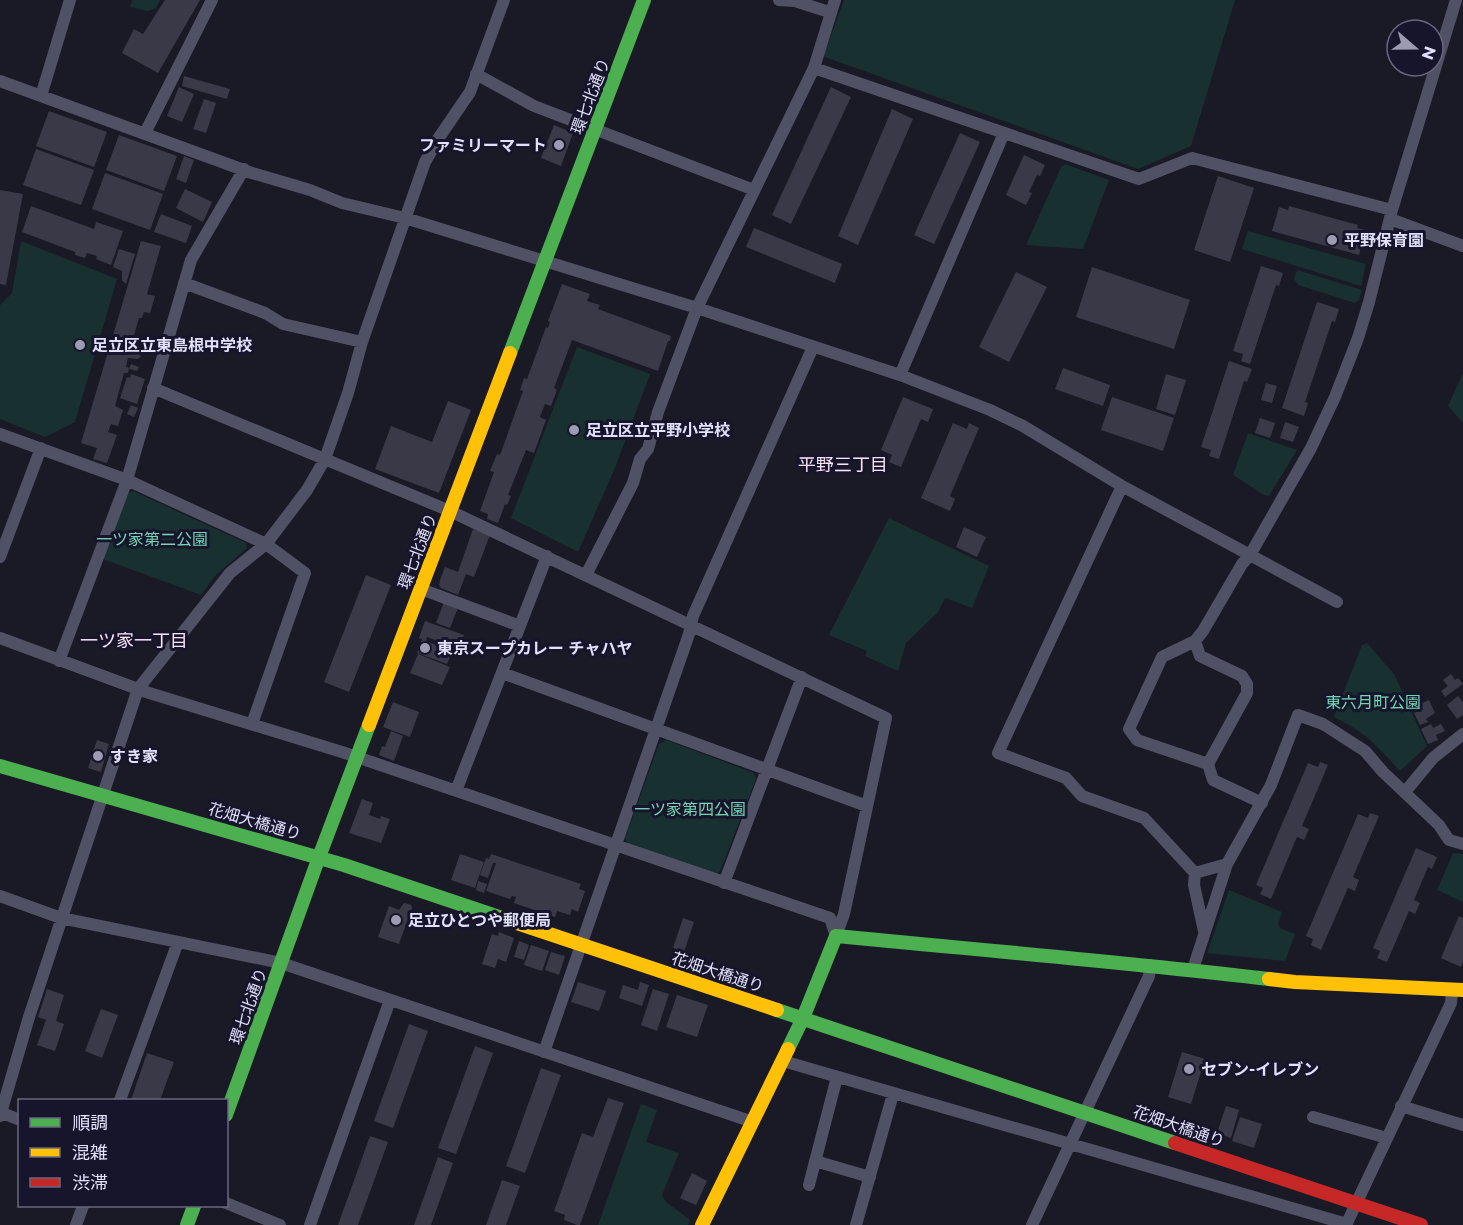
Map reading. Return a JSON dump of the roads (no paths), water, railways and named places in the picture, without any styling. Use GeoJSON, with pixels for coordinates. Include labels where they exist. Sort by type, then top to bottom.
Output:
{"type":"FeatureCollection","features":[{"type":"Feature","properties":{"kind":"street"},"geometry":{"type":"LineString","coordinates":[[41,96],[70,0]]}},
{"type":"Feature","properties":{"kind":"street"},"geometry":{"type":"LineString","coordinates":[[145,133],[212,0]]}},
{"type":"Feature","properties":{"kind":"street"},"geometry":{"type":"LineString","coordinates":[[18,1119],[0,1114],[61,918],[138,689],[230,573],[266,544],[307,490],[325,459],[348,393],[362,342],[425,162],[470,92],[504,0]]}},
{"type":"Feature","properties":{"kind":"street","name":"環七北通り"},"geometry":{"type":"LineString","coordinates":[[228,1109],[319,857],[644,0]]}},
{"type":"Feature","properties":{"kind":"street"},"geometry":{"type":"LineString","coordinates":[[586,575],[633,483],[640,459],[648,449],[658,412],[698,308],[813,68],[832,6],[779,0]]}},
{"type":"Feature","properties":{"kind":"street"},"geometry":{"type":"LineString","coordinates":[[1208,764],[1137,740],[1129,729],[1162,657],[1195,641],[1203,631],[1242,564],[1250,555],[1311,448],[1335,397],[1369,302],[1391,215],[1456,0]]}},
{"type":"Feature","properties":{"kind":"street"},"geometry":{"type":"LineString","coordinates":[[813,68],[1139,179],[1192,158],[1391,215],[1463,246]]}},
{"type":"Feature","properties":{"kind":"street"},"geometry":{"type":"LineString","coordinates":[[476,74],[534,106],[754,190]]}},
{"type":"Feature","properties":{"kind":"street"},"geometry":{"type":"LineString","coordinates":[[0,81],[342,203],[405,218],[698,308],[900,375],[1005,417],[1122,486],[1337,602]]}},
{"type":"Feature","properties":{"kind":"street"},"geometry":{"type":"LineString","coordinates":[[900,375],[1004,133]]}},
{"type":"Feature","properties":{"kind":"street"},"geometry":{"type":"LineString","coordinates":[[59,661],[126,480],[191,260],[244,169]]}},
{"type":"Feature","properties":{"kind":"street"},"geometry":{"type":"LineString","coordinates":[[184,283],[265,313],[283,324],[362,342]]}},
{"type":"Feature","properties":{"kind":"street"},"geometry":{"type":"LineString","coordinates":[[544,1052],[689,634],[690,625],[813,347]]}},
{"type":"Feature","properties":{"kind":"street"},"geometry":{"type":"LineString","coordinates":[[153,388],[450,511],[886,718],[844,914],[803,1018],[702,1225]]}},
{"type":"Feature","properties":{"kind":"street"},"geometry":{"type":"LineString","coordinates":[[0,434],[126,480],[266,544],[305,573],[252,724]]}},
{"type":"Feature","properties":{"kind":"street"},"geometry":{"type":"LineString","coordinates":[[0,557],[41,448]]}},
{"type":"Feature","properties":{"kind":"street"},"geometry":{"type":"LineString","coordinates":[[1122,486],[998,753],[1066,778],[1082,796],[1144,818],[1195,873],[1194,885],[1204,931]]}},
{"type":"Feature","properties":{"kind":"street"},"geometry":{"type":"LineString","coordinates":[[456,791],[547,556]]}},
{"type":"Feature","properties":{"kind":"street"},"geometry":{"type":"LineString","coordinates":[[421,589],[520,626]]}},
{"type":"Feature","properties":{"kind":"street"},"geometry":{"type":"LineString","coordinates":[[0,638],[138,689],[357,757],[830,918],[836,936]]}},
{"type":"Feature","properties":{"kind":"street"},"geometry":{"type":"LineString","coordinates":[[1195,641],[1200,656],[1242,676],[1247,684],[1247,693],[1208,764],[1210,773],[1214,780],[1262,803]]}},
{"type":"Feature","properties":{"kind":"street"},"geometry":{"type":"LineString","coordinates":[[502,673],[867,806]]}},
{"type":"Feature","properties":{"kind":"street"},"geometry":{"type":"LineString","coordinates":[[724,883],[802,677]]}},
{"type":"Feature","properties":{"kind":"street"},"geometry":{"type":"LineString","coordinates":[[1193,969],[1227,864],[1272,785],[1298,715],[1323,724],[1365,751],[1383,772],[1439,825],[1449,840],[1463,844]]}},
{"type":"Feature","properties":{"kind":"street"},"geometry":{"type":"LineString","coordinates":[[1405,792],[1433,758],[1463,734]]}},
{"type":"Feature","properties":{"kind":"street","name":"花畑大橋通り"},"geometry":{"type":"LineString","coordinates":[[0,766],[319,857],[1421,1225]]}},
{"type":"Feature","properties":{"kind":"street"},"geometry":{"type":"LineString","coordinates":[[1195,873],[1227,864]]}},
{"type":"Feature","properties":{"kind":"street"},"geometry":{"type":"LineString","coordinates":[[0,896],[61,918],[281,963],[753,1122]]}},
{"type":"Feature","properties":{"kind":"street"},"geometry":{"type":"LineString","coordinates":[[783,1061],[1347,1224],[1458,990],[1295,982],[1193,969],[836,936]]}},
{"type":"Feature","properties":{"kind":"street"},"geometry":{"type":"LineString","coordinates":[[121,1099],[177,942]]}},
{"type":"Feature","properties":{"kind":"street"},"geometry":{"type":"LineString","coordinates":[[1032,1225],[1149,976],[1150,965]]}},
{"type":"Feature","properties":{"kind":"street"},"geometry":{"type":"LineString","coordinates":[[310,1225],[390,1000]]}},
{"type":"Feature","properties":{"kind":"street"},"geometry":{"type":"LineString","coordinates":[[809,1185],[837,1077]]}},
{"type":"Feature","properties":{"kind":"street"},"geometry":{"type":"LineString","coordinates":[[856,1225],[893,1094]]}},
{"type":"Feature","properties":{"kind":"street"},"geometry":{"type":"LineString","coordinates":[[1401,1106],[1463,1125]]}},
{"type":"Feature","properties":{"kind":"street"},"geometry":{"type":"LineString","coordinates":[[1313,1117],[1380,1136],[1386,1140]]}},
{"type":"Feature","properties":{"kind":"street"},"geometry":{"type":"LineString","coordinates":[[815,1161],[870,1177]]}},
{"type":"Feature","properties":{"kind":"street"},"geometry":{"type":"LineString","coordinates":[[228,1204],[280,1225]]}},
{"type":"Feature","properties":{"kind":"street"},"geometry":{"type":"LineString","coordinates":[[76,1225],[83,1207]]}},
{"type":"Feature","properties":{"kind":"street"},"geometry":{"type":"LineString","coordinates":[[187,1225],[194,1207]]}},
{"type":"Feature","properties":{"kind":"place","name":"ファミリーマート"},"geometry":{"type":"Point","coordinates":[559,145]}},
{"type":"Feature","properties":{"kind":"place","name":"平野保育園"},"geometry":{"type":"Point","coordinates":[1332,240]}},
{"type":"Feature","properties":{"kind":"place","name":"足立区立東島根中学校"},"geometry":{"type":"Point","coordinates":[80,345]}},
{"type":"Feature","properties":{"kind":"place","name":"足立区立平野小学校"},"geometry":{"type":"Point","coordinates":[574,430]}},
{"type":"Feature","properties":{"kind":"place","name":"東京スープカレー チャハヤ"},"geometry":{"type":"Point","coordinates":[425,648]}},
{"type":"Feature","properties":{"kind":"place","name":"すき家"},"geometry":{"type":"Point","coordinates":[98,756]}},
{"type":"Feature","properties":{"kind":"place","name":"足立ひとつや郵便局"},"geometry":{"type":"Point","coordinates":[396,920]}},
{"type":"Feature","properties":{"kind":"place","name":"セブン-イレブン"},"geometry":{"type":"Point","coordinates":[1189,1069]}},
{"type":"Feature","properties":{"kind":"district","name":"平野三丁目"},"geometry":{"type":"Point","coordinates":[843,465]}},
{"type":"Feature","properties":{"kind":"district","name":"一ツ家一丁目"},"geometry":{"type":"Point","coordinates":[134,641]}},
{"type":"Feature","properties":{"kind":"park label","name":"一ツ家第二公園"},"geometry":{"type":"Point","coordinates":[152,539]}},
{"type":"Feature","properties":{"kind":"park label","name":"東六月町公園"},"geometry":{"type":"Point","coordinates":[1373,702]}},
{"type":"Feature","properties":{"kind":"park label","name":"一ツ家第四公園"},"geometry":{"type":"Point","coordinates":[690,809]}}]}
